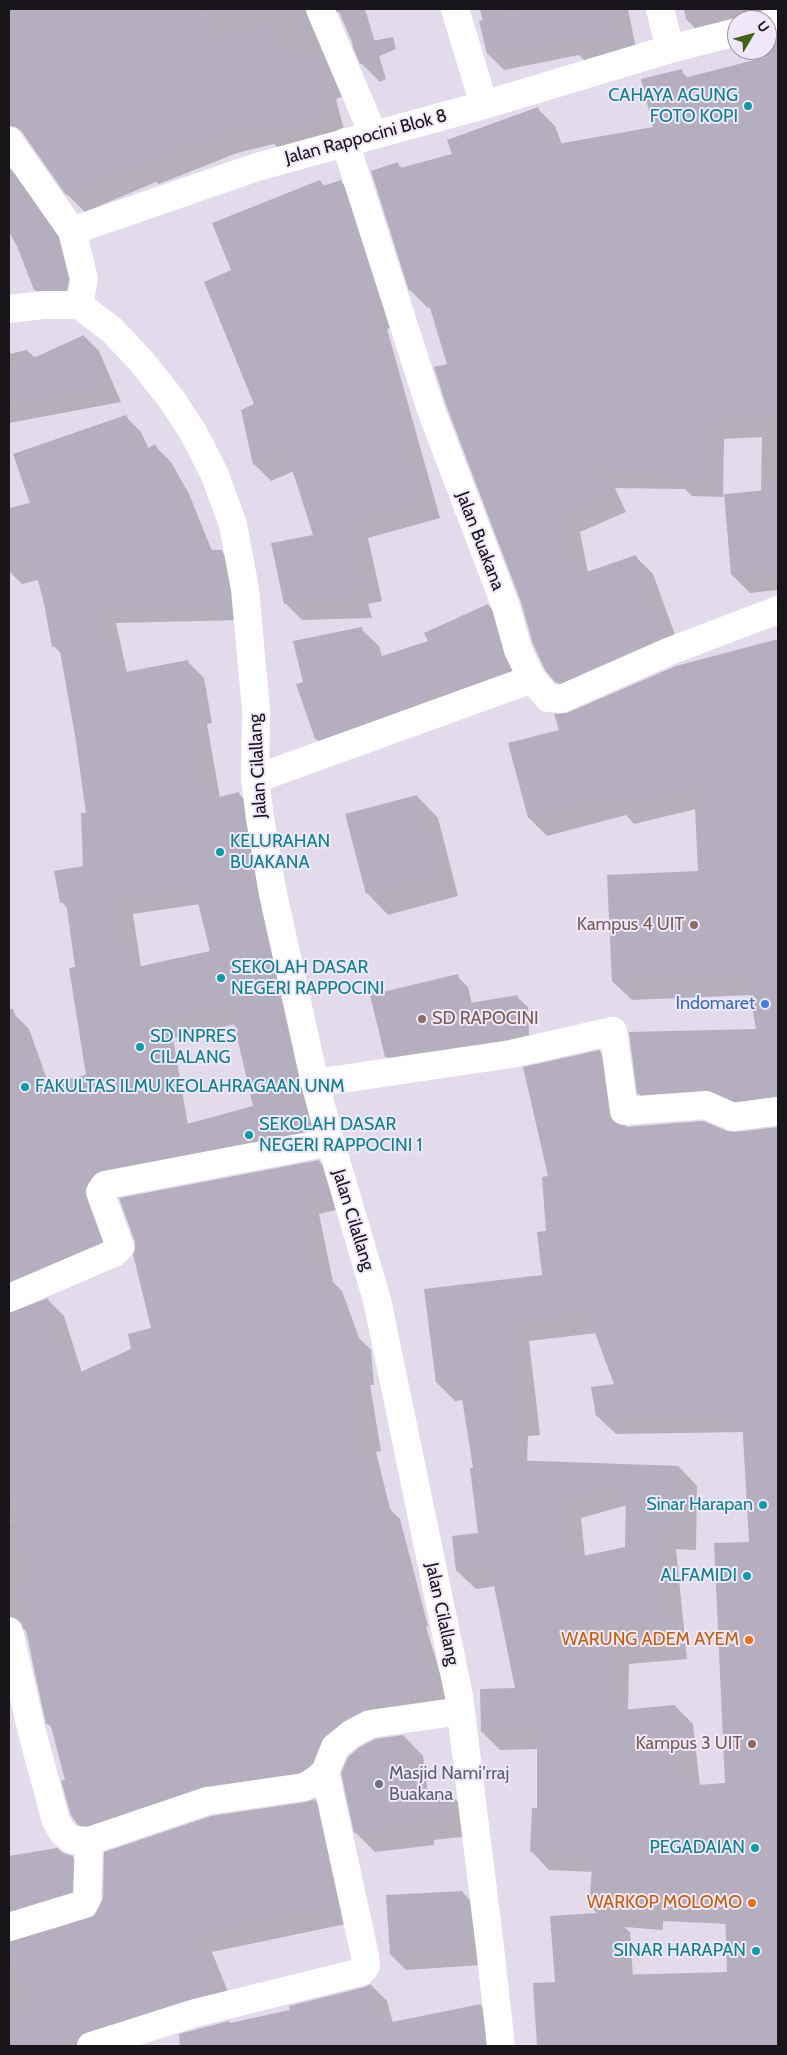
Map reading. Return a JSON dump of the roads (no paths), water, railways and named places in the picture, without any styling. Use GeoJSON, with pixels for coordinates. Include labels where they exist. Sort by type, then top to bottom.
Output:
{"type":"FeatureCollection","features":[{"type":"Feature","properties":{"kind":"street"},"geometry":{"type":"LineString","coordinates":[[320,9],[373,134]]}},
{"type":"Feature","properties":{"kind":"street"},"geometry":{"type":"LineString","coordinates":[[455,9],[484,105]]}},
{"type":"Feature","properties":{"kind":"street"},"geometry":{"type":"LineString","coordinates":[[660,9],[670,49]]}},
{"type":"Feature","properties":{"kind":"street","name":"Jalan Rappocini Blok 8"},"geometry":{"type":"LineString","coordinates":[[72,231],[256,167],[484,105],[670,49],[727,35]]}},
{"type":"Feature","properties":{"kind":"street"},"geometry":{"type":"LineString","coordinates":[[9,141],[72,231],[84,279],[79,305],[9,309]]}},
{"type":"Feature","properties":{"kind":"street","name":"Jalan Buakana"},"geometry":{"type":"LineString","coordinates":[[345,142],[432,410],[506,607],[518,650],[532,679],[548,698],[561,699],[670,651],[778,610]]}},
{"type":"Feature","properties":{"kind":"street","name":"Jalan Cilallang"},"geometry":{"type":"LineString","coordinates":[[79,305],[112,330],[142,362],[172,400],[193,432],[215,475],[233,525],[245,589],[256,710],[255,779],[273,894],[330,1142],[377,1300],[461,1711],[501,2046]]}},
{"type":"Feature","properties":{"kind":"street"},"geometry":{"type":"LineString","coordinates":[[255,779],[532,679]]}},
{"type":"Feature","properties":{"kind":"street"},"geometry":{"type":"LineString","coordinates":[[315,1083],[511,1054],[613,1031],[624,1111],[706,1105],[733,1116],[778,1111]]}},
{"type":"Feature","properties":{"kind":"street"},"geometry":{"type":"LineString","coordinates":[[9,1298],[114,1254],[120,1247],[100,1192],[105,1185],[330,1142]]}},
{"type":"Feature","properties":{"kind":"street"},"geometry":{"type":"LineString","coordinates":[[9,1638],[56,1821],[62,1833],[72,1840],[89,1841],[207,1801],[304,1786],[316,1780],[325,1772],[336,1746],[351,1734],[370,1724],[461,1711]]}},
{"type":"Feature","properties":{"kind":"street"},"geometry":{"type":"LineString","coordinates":[[91,2046],[195,2012],[361,1972],[366,1966],[365,1956],[325,1772]]}},
{"type":"Feature","properties":{"kind":"street"},"geometry":{"type":"LineString","coordinates":[[9,1927],[84,1904],[87,1898],[89,1841]]}},
{"type":"Feature","properties":{"kind":"place","name":"CAHAYA AGUNG FOTO KOPI"},"geometry":{"type":"Point","coordinates":[748,106]}},
{"type":"Feature","properties":{"kind":"place","name":"KELURAHAN BUAKANA"},"geometry":{"type":"Point","coordinates":[220,852]}},
{"type":"Feature","properties":{"kind":"place","name":"Kampus 4 UIT"},"geometry":{"type":"Point","coordinates":[694,925]}},
{"type":"Feature","properties":{"kind":"place","name":"SEKOLAH DASAR NEGERI RAPPOCINI"},"geometry":{"type":"Point","coordinates":[221,978]}},
{"type":"Feature","properties":{"kind":"place","name":"Indomaret"},"geometry":{"type":"Point","coordinates":[765,1004]}},
{"type":"Feature","properties":{"kind":"place","name":"SD RAPOCINI"},"geometry":{"type":"Point","coordinates":[422,1019]}},
{"type":"Feature","properties":{"kind":"place","name":"SD INPRES CILALANG"},"geometry":{"type":"Point","coordinates":[140,1047]}},
{"type":"Feature","properties":{"kind":"place","name":"FAKULTAS ILMU KEOLAHRAGAAN UNM"},"geometry":{"type":"Point","coordinates":[25,1087]}},
{"type":"Feature","properties":{"kind":"place","name":"SEKOLAH DASAR NEGERI RAPPOCINI 1"},"geometry":{"type":"Point","coordinates":[249,1135]}},
{"type":"Feature","properties":{"kind":"place","name":"Sinar Harapan"},"geometry":{"type":"Point","coordinates":[763,1505]}},
{"type":"Feature","properties":{"kind":"place","name":"ALFAMIDI"},"geometry":{"type":"Point","coordinates":[747,1576]}},
{"type":"Feature","properties":{"kind":"place","name":"WARUNG ADEM AYEM"},"geometry":{"type":"Point","coordinates":[749,1640]}},
{"type":"Feature","properties":{"kind":"place","name":"Kampus 3 UIT"},"geometry":{"type":"Point","coordinates":[752,1744]}},
{"type":"Feature","properties":{"kind":"place","name":"Masjid Nami'rraj Buakana"},"geometry":{"type":"Point","coordinates":[379,1784]}},
{"type":"Feature","properties":{"kind":"place","name":"PEGADAIAN"},"geometry":{"type":"Point","coordinates":[755,1848]}},
{"type":"Feature","properties":{"kind":"place","name":"WARKOP MOLOMO"},"geometry":{"type":"Point","coordinates":[752,1903]}},
{"type":"Feature","properties":{"kind":"place","name":"SINAR HARAPAN"},"geometry":{"type":"Point","coordinates":[756,1951]}}]}
